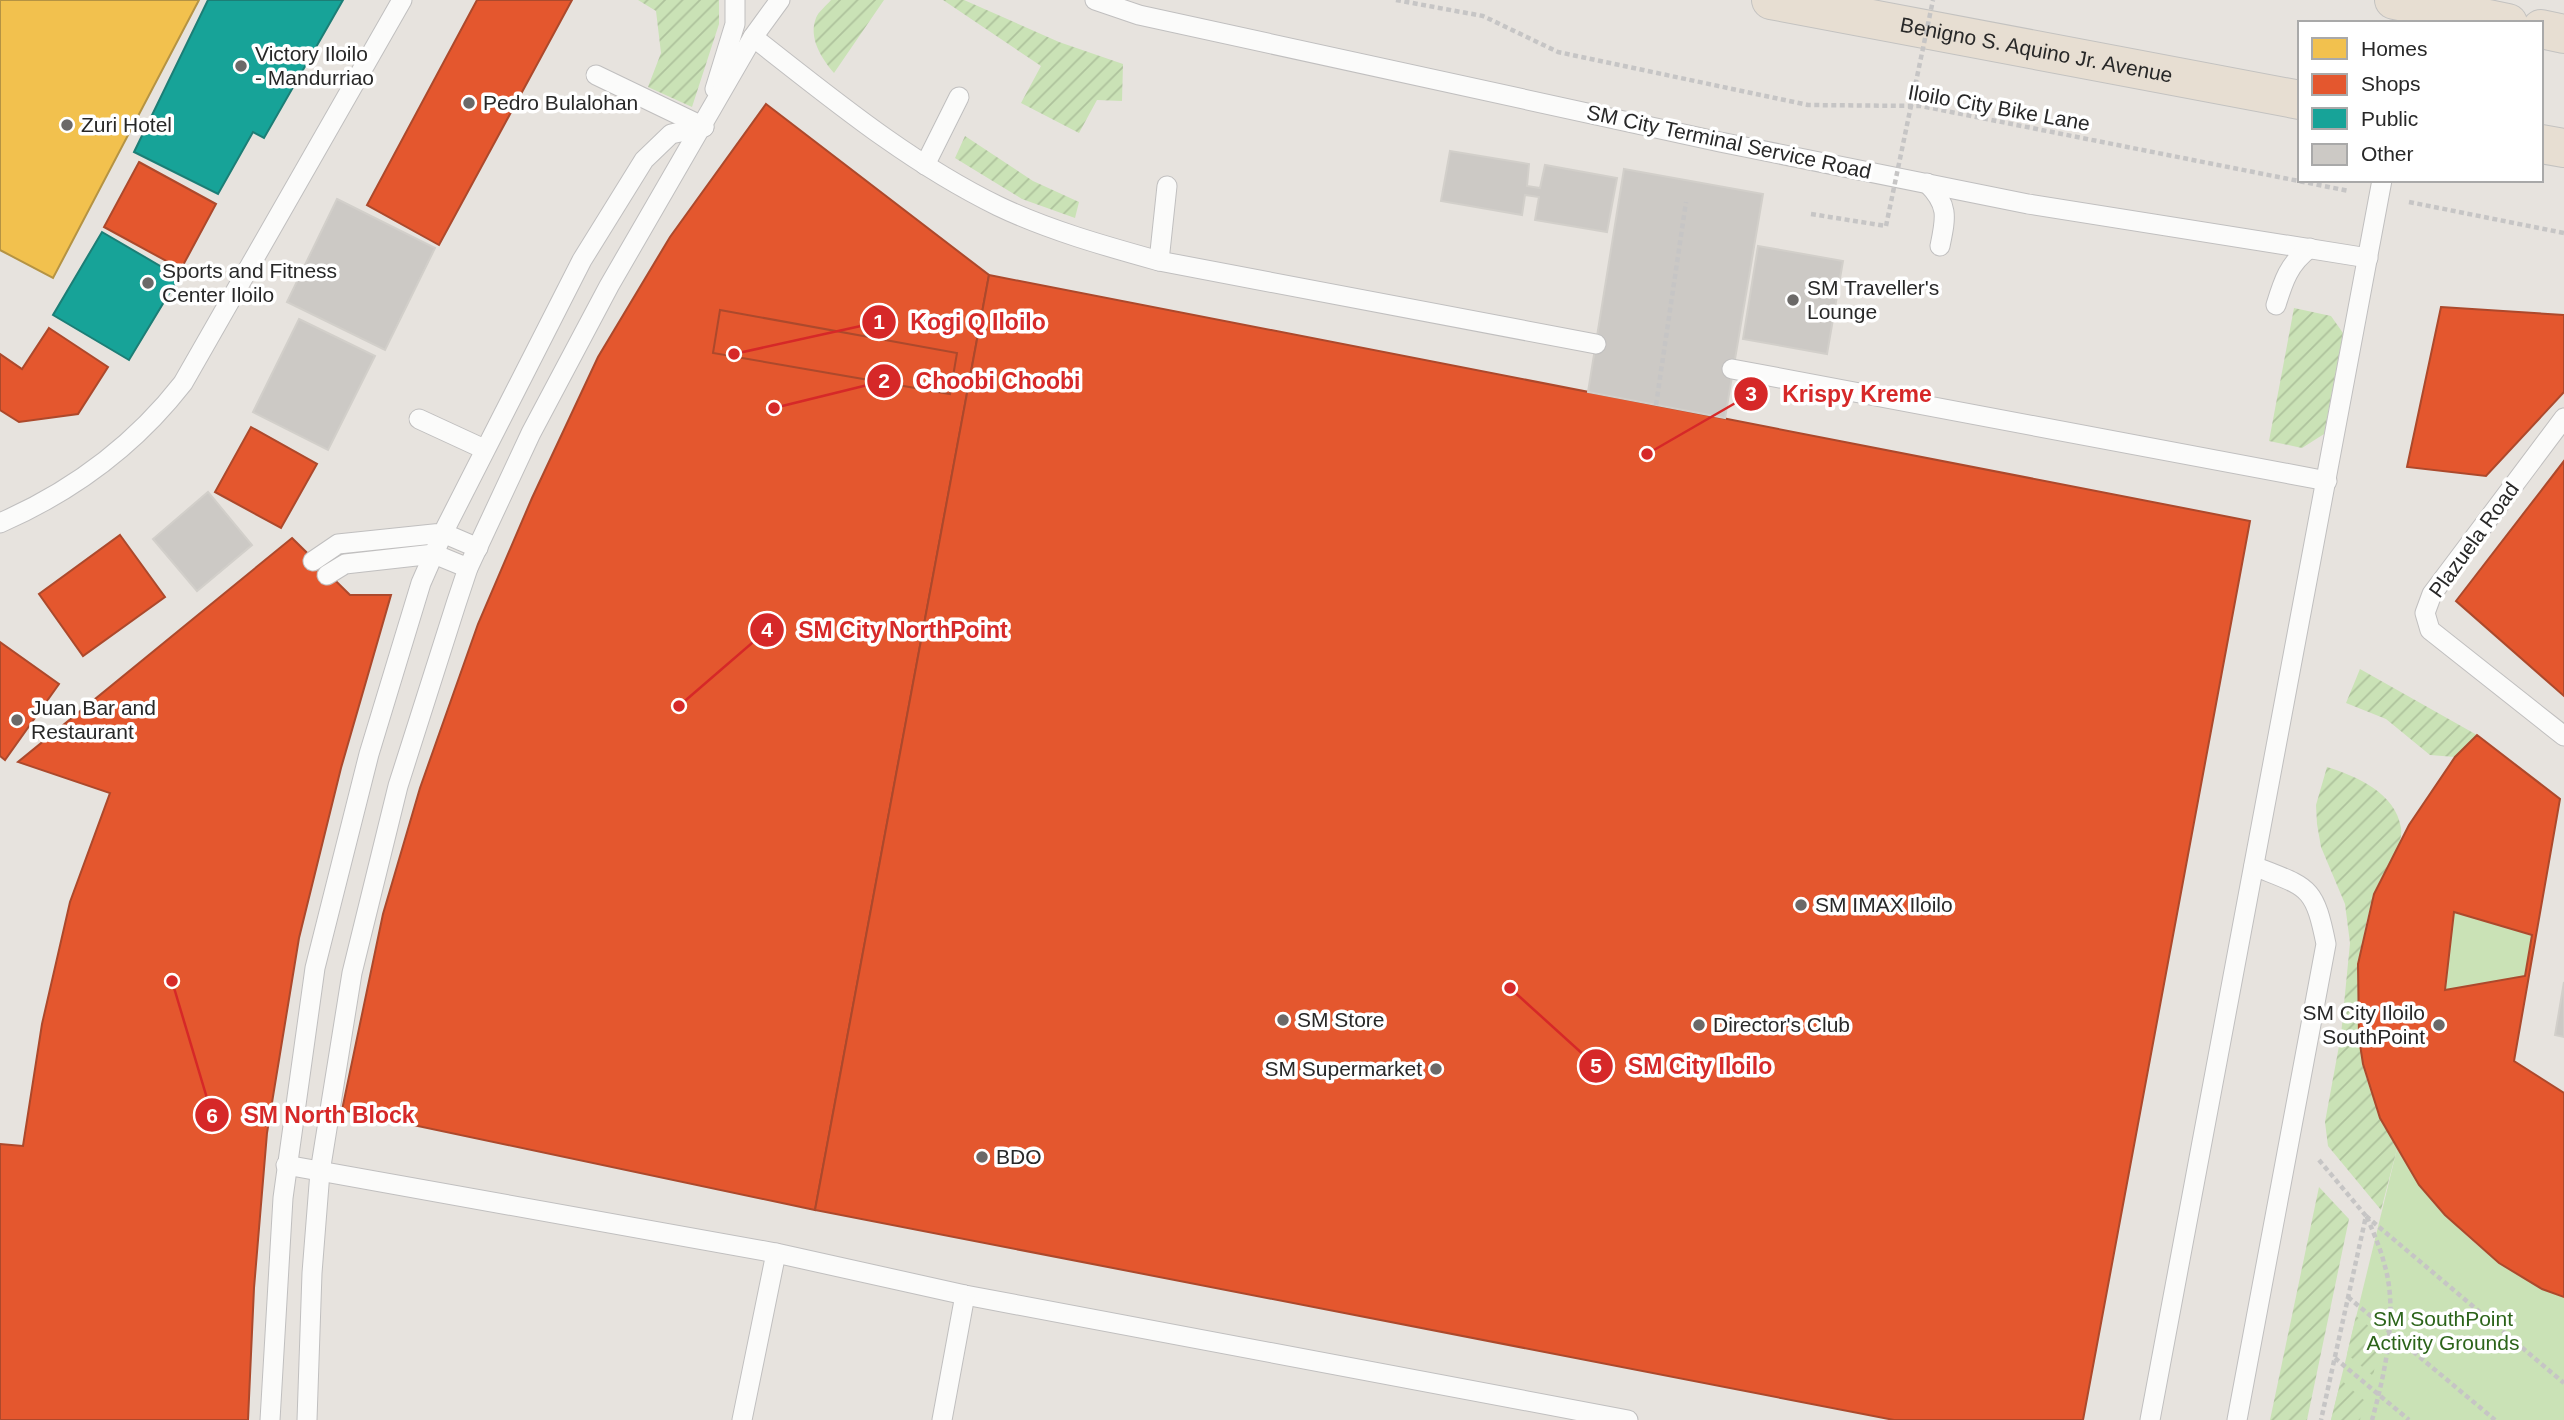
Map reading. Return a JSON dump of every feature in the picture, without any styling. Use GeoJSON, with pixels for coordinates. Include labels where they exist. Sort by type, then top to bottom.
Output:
{"type":"FeatureCollection","features":[{"type":"Feature","properties":{"kind":"highway","name":"Benigno S. Aquino Jr. Avenue"},"geometry":{"type":"LineString","coordinates":[[1771,0],[2298,100]]}},
{"type":"Feature","properties":{"kind":"highway"},"geometry":{"type":"LineString","coordinates":[[2393,0],[2498,21]]}},
{"type":"Feature","properties":{"kind":"highway"},"geometry":{"type":"LineString","coordinates":[[2543,29],[2564,34]]}},
{"type":"Feature","properties":{"kind":"highway"},"geometry":{"type":"LineString","coordinates":[[2543,144],[2564,148]]}},
{"type":"Feature","properties":{"kind":"lane"},"geometry":{"type":"LineString","coordinates":[[0,523],[67,489],[113,457],[155,419],[176,392],[401,0]]}},
{"type":"Feature","properties":{"kind":"lane"},"geometry":{"type":"LineString","coordinates":[[704,127],[735,24],[735,0]]}},
{"type":"Feature","properties":{"kind":"lane"},"geometry":{"type":"LineString","coordinates":[[307,1420],[312,1273],[320,1172],[352,974],[395,799],[468,568],[531,433],[609,286],[704,127],[753,37],[780,0]]}},
{"type":"Feature","properties":{"kind":"lane","name":"SM City Terminal Service Road"},"geometry":{"type":"LineString","coordinates":[[1094,0],[1139,15],[1720,142],[2028,204],[2368,258]]}},
{"type":"Feature","properties":{"kind":"lane"},"geometry":{"type":"LineString","coordinates":[[753,37],[879,135],[925,165],[999,206],[1110,248],[1159,261],[1596,344]]}},
{"type":"Feature","properties":{"kind":"lane"},"geometry":{"type":"LineString","coordinates":[[596,75],[704,127]]}},
{"type":"Feature","properties":{"kind":"lane"},"geometry":{"type":"LineString","coordinates":[[925,165],[958,97]]}},
{"type":"Feature","properties":{"kind":"lane"},"geometry":{"type":"LineString","coordinates":[[270,1420],[286,1165],[315,968],[369,754],[421,583],[484,449],[582,260],[644,160],[670,134],[704,127]]}},
{"type":"Feature","properties":{"kind":"lane"},"geometry":{"type":"LineString","coordinates":[[1927,183],[1942,198],[1945,219],[1940,246]]}},
{"type":"Feature","properties":{"kind":"lane"},"geometry":{"type":"LineString","coordinates":[[1159,261],[1167,186]]}},
{"type":"Feature","properties":{"kind":"lane"},"geometry":{"type":"LineString","coordinates":[[2150,1420],[2381,188]]}},
{"type":"Feature","properties":{"kind":"lane"},"geometry":{"type":"LineString","coordinates":[[2276,305],[2288,270],[2297,258],[2310,248]]}},
{"type":"Feature","properties":{"kind":"lane"},"geometry":{"type":"LineString","coordinates":[[1732,369],[2327,481]]}},
{"type":"Feature","properties":{"kind":"lane","name":"Plazuela Road"},"geometry":{"type":"LineString","coordinates":[[2564,418],[2432,594],[2425,613],[2430,630],[2564,736]]}},
{"type":"Feature","properties":{"kind":"lane"},"geometry":{"type":"LineString","coordinates":[[419,419],[484,449]]}},
{"type":"Feature","properties":{"kind":"lane"},"geometry":{"type":"LineString","coordinates":[[313,561],[338,544],[443,533],[478,548]]}},
{"type":"Feature","properties":{"kind":"lane"},"geometry":{"type":"LineString","coordinates":[[327,575],[345,564],[434,554],[468,568]]}},
{"type":"Feature","properties":{"kind":"lane"},"geometry":{"type":"LineString","coordinates":[[2237,1420],[2326,944],[2319,910],[2305,887],[2255,866]]}},
{"type":"Feature","properties":{"kind":"lane"},"geometry":{"type":"LineString","coordinates":[[286,1165],[776,1252],[965,1295],[1628,1420]]}},
{"type":"Feature","properties":{"kind":"lane"},"geometry":{"type":"LineString","coordinates":[[742,1420],[776,1252]]}},
{"type":"Feature","properties":{"kind":"lane"},"geometry":{"type":"LineString","coordinates":[[942,1420],[965,1295]]}},
{"type":"Feature","properties":{"kind":"path","name":"Iloilo City Bike Lane"},"geometry":{"type":"LineString","coordinates":[[1396,0],[1483,16],[1558,52],[1808,105],[1921,106],[2298,181]]}},
{"type":"Feature","properties":{"kind":"path"},"geometry":{"type":"LineString","coordinates":[[1811,214],[1886,226],[1933,0]]}},
{"type":"Feature","properties":{"kind":"path","name":"Iloilo City Bike Lane"},"geometry":{"type":"LineString","coordinates":[[2304,182],[2354,192]]}},
{"type":"Feature","properties":{"kind":"path"},"geometry":{"type":"LineString","coordinates":[[2381,188],[2564,233]]}},
{"type":"Feature","properties":{"kind":"path"},"geometry":{"type":"LineString","coordinates":[[1656,405],[1686,202]]}},
{"type":"Feature","properties":{"kind":"path"},"geometry":{"type":"LineString","coordinates":[[2294,1117],[2329,1173],[2367,1216],[2564,1383]]}},
{"type":"Feature","properties":{"kind":"path"},"geometry":{"type":"LineString","coordinates":[[2321,1420],[2367,1216]]}},
{"type":"Feature","properties":{"kind":"path"},"geometry":{"type":"LineString","coordinates":[[2367,1216],[2385,1264],[2389,1294],[2388,1331],[2379,1395],[2372,1420]]}},
{"type":"Feature","properties":{"kind":"path"},"geometry":{"type":"LineString","coordinates":[[2348,1297],[2495,1420]]}},
{"type":"Feature","properties":{"kind":"path"},"geometry":{"type":"LineString","coordinates":[[2335,1358],[2409,1420]]}},
{"type":"Feature","properties":{"kind":"green space"},"geometry":{"type":"Polygon","coordinates":[[[638,0],[719,0],[719,24],[692,107],[648,87],[661,53],[656,11],[638,0]]]}},
{"type":"Feature","properties":{"kind":"green space"},"geometry":{"type":"Polygon","coordinates":[[[831,0],[884,0],[834,73],[821,55],[814,33],[817,16],[831,0]]]}},
{"type":"Feature","properties":{"kind":"green space"},"geometry":{"type":"Polygon","coordinates":[[[943,0],[964,0],[1059,42],[1123,64],[1122,101],[1097,100],[1079,133],[1021,103],[1041,66],[943,0]]]}},
{"type":"Feature","properties":{"kind":"green space"},"geometry":{"type":"Polygon","coordinates":[[[965,136],[1033,181],[1079,202],[1075,218],[1022,199],[955,158],[965,136]]]}},
{"type":"Feature","properties":{"kind":"green space"},"geometry":{"type":"Polygon","coordinates":[[[2294,308],[2331,316],[2343,333],[2324,434],[2302,448],[2269,441],[2294,308]]]}},
{"type":"Feature","properties":{"kind":"green space"},"geometry":{"type":"Polygon","coordinates":[[[2360,669],[2477,735],[2455,757],[2430,755],[2386,719],[2346,703],[2360,669]]]}},
{"type":"Feature","properties":{"kind":"green space"},"geometry":{"type":"Polygon","coordinates":[[[2327,767],[2362,781],[2383,796],[2398,816],[2401,828],[2399,845],[2377,888],[2369,912],[2360,974],[2363,1065],[2377,1108],[2397,1149],[2381,1210],[2328,1146],[2325,1122],[2341,1035],[2350,943],[2345,904],[2321,847],[2317,824],[2316,805],[2327,767]]]}},
{"type":"Feature","properties":{"kind":"green space"},"geometry":{"type":"Polygon","coordinates":[[[2454,912],[2532,935],[2525,976],[2445,990],[2454,912]]]}},
{"type":"Feature","properties":{"kind":"green space","name":"SM SouthPoint Activity Grounds"},"geometry":{"type":"Polygon","coordinates":[[[2397,1149],[2429,1196],[2468,1237],[2513,1271],[2564,1297],[2564,1420],[2331,1420],[2397,1149]]]}},
{"type":"Feature","properties":{"kind":"green space"},"geometry":{"type":"Polygon","coordinates":[[[2319,1187],[2349,1219],[2307,1420],[2270,1420],[2319,1187]]]}},
{"type":"Feature","properties":{"kind":"green space"},"geometry":{"type":"Polygon","coordinates":[[[2356,1316],[2381,1336],[2373,1376],[2347,1354],[2356,1316]]]}},
{"type":"Feature","properties":{"kind":"green space"},"geometry":{"type":"Polygon","coordinates":[[[2341,1380],[2365,1401],[2360,1420],[2331,1420],[2341,1380]]]}},
{"type":"Feature","properties":{"kind":"building: Homes","name":"Zuri Hotel"},"geometry":{"type":"Polygon","coordinates":[[[0,0],[199,0],[53,278],[0,250],[0,0]]]}},
{"type":"Feature","properties":{"kind":"building: Shops","name":"Pedro Bulalohan"},"geometry":{"type":"Polygon","coordinates":[[[477,0],[572,0],[439,245],[367,205],[477,0]]]}},
{"type":"Feature","properties":{"kind":"building: Shops"},"geometry":{"type":"Polygon","coordinates":[[[766,104],[989,275],[815,1210],[342,1110],[383,914],[420,788],[478,624],[532,498],[598,357],[670,237],[766,104]]]}},
{"type":"Feature","properties":{"kind":"building: Shops"},"geometry":{"type":"Polygon","coordinates":[[[139,162],[216,204],[181,269],[104,227],[139,162]]]}},
{"type":"Feature","properties":{"kind":"building: Shops"},"geometry":{"type":"Polygon","coordinates":[[[989,275],[2250,521],[2083,1420],[1894,1420],[815,1210],[989,275]]]}},
{"type":"Feature","properties":{"kind":"building: Shops"},"geometry":{"type":"Polygon","coordinates":[[[2441,307],[2564,315],[2564,392],[2486,476],[2407,467],[2441,307]]]}},
{"type":"Feature","properties":{"kind":"building: Shops"},"geometry":{"type":"Polygon","coordinates":[[[720,310],[957,353],[950,394],[713,353],[720,310]]]}},
{"type":"Feature","properties":{"kind":"building: Shops"},"geometry":{"type":"Polygon","coordinates":[[[49,328],[108,367],[78,414],[19,422],[0,410],[0,354],[22,369],[49,328]]]}},
{"type":"Feature","properties":{"kind":"building: Shops"},"geometry":{"type":"Polygon","coordinates":[[[251,427],[317,464],[281,528],[215,492],[251,427]]]}},
{"type":"Feature","properties":{"kind":"building: Shops"},"geometry":{"type":"Polygon","coordinates":[[[2564,461],[2564,696],[2456,601],[2564,461]]]}},
{"type":"Feature","properties":{"kind":"building: Shops"},"geometry":{"type":"Polygon","coordinates":[[[120,535],[165,597],[83,656],[39,594],[120,535]]]}},
{"type":"Feature","properties":{"kind":"building: Shops"},"geometry":{"type":"Polygon","coordinates":[[[292,538],[350,595],[391,595],[341,768],[299,938],[267,1133],[254,1288],[248,1420],[0,1420],[0,1144],[23,1146],[42,1024],[70,902],[110,793],[18,762],[292,538]]]}},
{"type":"Feature","properties":{"kind":"building: Shops","name":"Juan Bar and Restaurant"},"geometry":{"type":"Polygon","coordinates":[[[0,642],[59,684],[5,760],[0,756],[0,642]]]}},
{"type":"Feature","properties":{"kind":"building: Shops","name":"SM City Iloilo SouthPoint"},"geometry":{"type":"Polygon","coordinates":[[[2477,735],[2560,799],[2514,1061],[2564,1093],[2564,1297],[2542,1289],[2499,1263],[2445,1215],[2419,1185],[2380,1118],[2363,1064],[2359,1038],[2358,964],[2374,894],[2409,825],[2455,757],[2477,735]],[[2454,912],[2445,990],[2525,976],[2532,935],[2454,912]]]}},
{"type":"Feature","properties":{"kind":"building: Public","name":"Victory Iloilo - Mandurriao"},"geometry":{"type":"Polygon","coordinates":[[[208,0],[343,0],[264,138],[253,132],[218,194],[134,152],[208,0]]]}},
{"type":"Feature","properties":{"kind":"building: Public"},"geometry":{"type":"Polygon","coordinates":[[[102,232],[179,277],[129,360],[53,315],[102,232]]]}},
{"type":"Feature","properties":{"kind":"building: Other"},"geometry":{"type":"Polygon","coordinates":[[[1450,151],[1529,164],[1527,186],[1540,188],[1545,165],[1617,178],[1607,232],[1535,220],[1539,197],[1525,195],[1522,215],[1441,201],[1450,151]]]}},
{"type":"Feature","properties":{"kind":"building: Other"},"geometry":{"type":"Polygon","coordinates":[[[1624,169],[1763,194],[1725,418],[1588,392],[1624,169]]]}},
{"type":"Feature","properties":{"kind":"building: Other"},"geometry":{"type":"Polygon","coordinates":[[[337,199],[435,248],[385,350],[287,302],[337,199]]]}},
{"type":"Feature","properties":{"kind":"building: Other","name":"SM Traveller's Lounge"},"geometry":{"type":"Polygon","coordinates":[[[1758,246],[1843,261],[1827,354],[1743,339],[1758,246]]]}},
{"type":"Feature","properties":{"kind":"building: Other"},"geometry":{"type":"Polygon","coordinates":[[[299,319],[375,356],[328,450],[253,412],[299,319]]]}},
{"type":"Feature","properties":{"kind":"building: Other"},"geometry":{"type":"Polygon","coordinates":[[[208,492],[252,545],[197,591],[153,539],[208,492]]]}},
{"type":"Feature","properties":{"kind":"building: Other"},"geometry":{"type":"Polygon","coordinates":[[[2564,982],[2564,1037],[2555,1035],[2564,982]]]}},
{"type":"Feature","properties":{"kind":"place","name":"Victory Iloilo - Mandurriao"},"geometry":{"type":"Point","coordinates":[241,66]}},
{"type":"Feature","properties":{"kind":"place","name":"Pedro Bulalohan"},"geometry":{"type":"Point","coordinates":[469,103]}},
{"type":"Feature","properties":{"kind":"place","name":"Zuri Hotel"},"geometry":{"type":"Point","coordinates":[67,125]}},
{"type":"Feature","properties":{"kind":"place","name":"Sports and Fitness Center Iloilo"},"geometry":{"type":"Point","coordinates":[148,283]}},
{"type":"Feature","properties":{"kind":"place","name":"SM Traveller's Lounge"},"geometry":{"type":"Point","coordinates":[1793,300]}},
{"type":"Feature","properties":{"kind":"place","name":"Kogi Q Iloilo"},"geometry":{"type":"Point","coordinates":[734,354]}},
{"type":"Feature","properties":{"kind":"place","name":"Choobi Choobi"},"geometry":{"type":"Point","coordinates":[774,408]}},
{"type":"Feature","properties":{"kind":"place","name":"Krispy Kreme"},"geometry":{"type":"Point","coordinates":[1647,454]}},
{"type":"Feature","properties":{"kind":"place","name":"SM City NorthPoint"},"geometry":{"type":"Point","coordinates":[679,706]}},
{"type":"Feature","properties":{"kind":"place","name":"Juan Bar and Restaurant"},"geometry":{"type":"Point","coordinates":[17,720]}},
{"type":"Feature","properties":{"kind":"place","name":"SM IMAX Iloilo"},"geometry":{"type":"Point","coordinates":[1801,905]}},
{"type":"Feature","properties":{"kind":"place","name":"SM North Block"},"geometry":{"type":"Point","coordinates":[172,981]}},
{"type":"Feature","properties":{"kind":"place","name":"SM City Iloilo"},"geometry":{"type":"Point","coordinates":[1510,988]}},
{"type":"Feature","properties":{"kind":"place","name":"SM Store"},"geometry":{"type":"Point","coordinates":[1283,1020]}},
{"type":"Feature","properties":{"kind":"place","name":"Director's Club"},"geometry":{"type":"Point","coordinates":[1699,1025]}},
{"type":"Feature","properties":{"kind":"place","name":"SM City Iloilo SouthPoint"},"geometry":{"type":"Point","coordinates":[2439,1025]}},
{"type":"Feature","properties":{"kind":"place","name":"SM Supermarket"},"geometry":{"type":"Point","coordinates":[1436,1069]}},
{"type":"Feature","properties":{"kind":"place","name":"BDO"},"geometry":{"type":"Point","coordinates":[982,1157]}}]}
